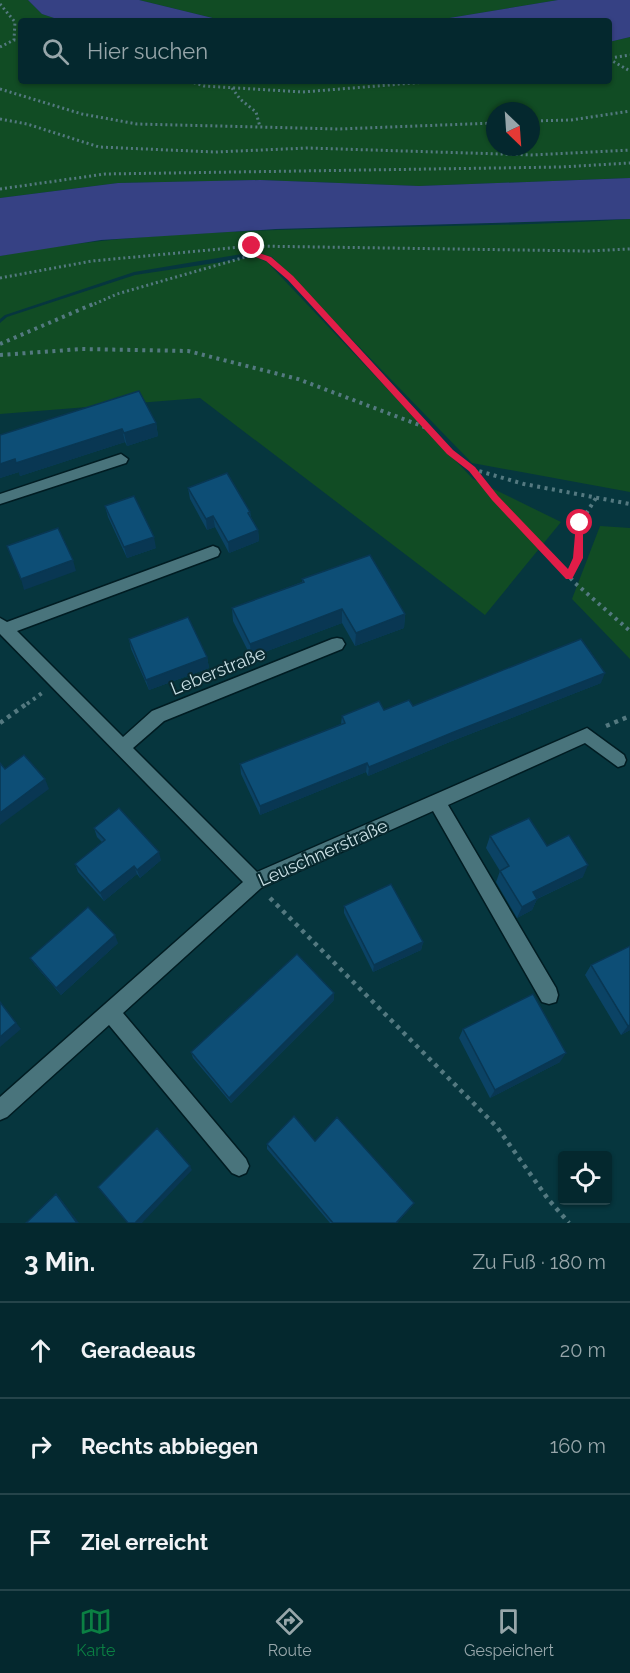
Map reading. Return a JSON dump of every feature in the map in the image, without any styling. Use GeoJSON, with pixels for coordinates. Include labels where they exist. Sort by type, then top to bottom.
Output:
{"type":"FeatureCollection","features":[{"type":"Feature","properties":{"kind":"street"},"geometry":{"type":"LineString","coordinates":[[0,499],[121,459]]}},
{"type":"Feature","properties":{"kind":"street"},"geometry":{"type":"LineString","coordinates":[[213,552],[2,627],[255,882]]}},
{"type":"Feature","properties":{"kind":"street","name":"Leberstraße"},"geometry":{"type":"LineString","coordinates":[[122,748],[158,716],[337,644]]}},
{"type":"Feature","properties":{"kind":"street","name":"Leuschnerstraße"},"geometry":{"type":"LineString","coordinates":[[0,1110],[255,882],[586,735],[618,760]]}},
{"type":"Feature","properties":{"kind":"street"},"geometry":{"type":"LineString","coordinates":[[437,802],[549,994]]}},
{"type":"Feature","properties":{"kind":"street"},"geometry":{"type":"LineString","coordinates":[[110,1012],[239,1166]]}},
{"type":"Feature","properties":{"kind":"path"},"geometry":{"type":"LineString","coordinates":[[0,4],[15,22],[14,40]]}},
{"type":"Feature","properties":{"kind":"path"},"geometry":{"type":"LineString","coordinates":[[0,47],[18,40]]}},
{"type":"Feature","properties":{"kind":"path"},"geometry":{"type":"LineString","coordinates":[[612,58],[630,55]]}},
{"type":"Feature","properties":{"kind":"path"},"geometry":{"type":"LineString","coordinates":[[612,61],[630,71]]}},
{"type":"Feature","properties":{"kind":"path"},"geometry":{"type":"LineString","coordinates":[[198,84],[303,92],[401,84]]}},
{"type":"Feature","properties":{"kind":"path"},"geometry":{"type":"LineString","coordinates":[[232,87],[240,99],[256,112],[260,127]]}},
{"type":"Feature","properties":{"kind":"path"},"geometry":{"type":"LineString","coordinates":[[0,89],[82,114],[137,124],[338,129],[486,123]]}},
{"type":"Feature","properties":{"kind":"path"},"geometry":{"type":"LineString","coordinates":[[540,121],[571,120],[630,111]]}},
{"type":"Feature","properties":{"kind":"path"},"geometry":{"type":"LineString","coordinates":[[0,119],[27,124],[99,147],[214,152],[308,148],[532,155],[630,150]]}},
{"type":"Feature","properties":{"kind":"path"},"geometry":{"type":"LineString","coordinates":[[0,189],[105,174],[630,164]]}},
{"type":"Feature","properties":{"kind":"path"},"geometry":{"type":"LineString","coordinates":[[252,246],[256,254]]}},
{"type":"Feature","properties":{"kind":"path"},"geometry":{"type":"LineString","coordinates":[[0,279],[92,261],[252,246],[588,251],[630,249]]}},
{"type":"Feature","properties":{"kind":"path"},"geometry":{"type":"LineString","coordinates":[[0,344],[117,294],[256,254],[268,259],[291,278],[450,452],[472,469],[495,498],[569,577],[630,631]]}},
{"type":"Feature","properties":{"kind":"path"},"geometry":{"type":"LineString","coordinates":[[0,356],[82,349],[188,351],[298,379],[428,428]]}},
{"type":"Feature","properties":{"kind":"path"},"geometry":{"type":"LineString","coordinates":[[472,469],[524,483],[630,504]]}},
{"type":"Feature","properties":{"kind":"path"},"geometry":{"type":"LineString","coordinates":[[569,577],[578,558],[580,523],[596,498]]}},
{"type":"Feature","properties":{"kind":"path"},"geometry":{"type":"LineString","coordinates":[[0,723],[57,682]]}},
{"type":"Feature","properties":{"kind":"path"},"geometry":{"type":"LineString","coordinates":[[255,882],[497,1127],[548,1199],[569,1223]]}},
{"type":"Feature","properties":{"kind":"green space"},"geometry":{"type":"Polygon","coordinates":[[[0,0],[28,0],[42,14],[54,18],[18,18],[18,84],[612,84],[612,41],[630,37],[630,178],[419,186],[261,180],[118,183],[0,198],[0,0]]]}},
{"type":"Feature","properties":{"kind":"green space"},"geometry":{"type":"Polygon","coordinates":[[[139,0],[558,0],[449,18],[213,18],[139,0]]]}},
{"type":"Feature","properties":{"kind":"green space"},"geometry":{"type":"Polygon","coordinates":[[[630,219],[630,492],[472,463],[272,257],[254,252],[134,272],[5,315],[0,319],[0,256],[47,248],[142,237],[244,231],[630,219]]]}},
{"type":"Feature","properties":{"kind":"green space"},"geometry":{"type":"Polygon","coordinates":[[[255,257],[267,262],[473,479],[561,522],[485,615],[200,398],[0,414],[0,323],[7,317],[135,275],[255,257]]]}},
{"type":"Feature","properties":{"kind":"green space"},"geometry":{"type":"Polygon","coordinates":[[[600,526],[630,528],[630,659],[572,599],[600,526]]]}},
{"type":"Feature","properties":{"kind":"water"},"geometry":{"type":"Polygon","coordinates":[[[28,0],[139,0],[213,18],[54,18],[42,14],[28,0]]]}},
{"type":"Feature","properties":{"kind":"water"},"geometry":{"type":"Polygon","coordinates":[[[558,0],[630,0],[630,37],[612,41],[612,18],[449,18],[558,0]]]}},
{"type":"Feature","properties":{"kind":"water"},"geometry":{"type":"Polygon","coordinates":[[[630,178],[630,219],[276,229],[101,240],[0,256],[0,198],[118,183],[260,180],[419,186],[630,178]]]}},
{"type":"Feature","properties":{"kind":"building"},"geometry":{"type":"Polygon","coordinates":[[[139,391],[156,423],[124,433],[122,429],[16,463],[15,459],[0,464],[0,435],[139,391]]]}},
{"type":"Feature","properties":{"kind":"building"},"geometry":{"type":"Polygon","coordinates":[[[227,473],[258,530],[228,542],[213,516],[206,519],[188,488],[227,473]]]}},
{"type":"Feature","properties":{"kind":"building"},"geometry":{"type":"Polygon","coordinates":[[[134,496],[154,537],[124,547],[105,506],[134,496]]]}},
{"type":"Feature","properties":{"kind":"building"},"geometry":{"type":"Polygon","coordinates":[[[58,528],[73,560],[21,579],[7,546],[58,528]]]}},
{"type":"Feature","properties":{"kind":"building"},"geometry":{"type":"Polygon","coordinates":[[[370,555],[405,614],[356,633],[342,609],[250,644],[232,608],[304,582],[302,579],[370,555]]]}},
{"type":"Feature","properties":{"kind":"building"},"geometry":{"type":"Polygon","coordinates":[[[188,617],[207,657],[146,680],[129,639],[188,617]]]}},
{"type":"Feature","properties":{"kind":"building"},"geometry":{"type":"Polygon","coordinates":[[[581,639],[605,673],[369,767],[367,763],[260,806],[240,764],[345,723],[342,716],[379,701],[384,710],[409,700],[413,706],[581,639]]]}},
{"type":"Feature","properties":{"kind":"building"},"geometry":{"type":"Polygon","coordinates":[[[24,755],[45,779],[0,813],[0,763],[5,769],[24,755]]]}},
{"type":"Feature","properties":{"kind":"building"},"geometry":{"type":"Polygon","coordinates":[[[119,808],[159,852],[137,870],[134,866],[100,893],[75,864],[105,840],[94,828],[119,808]]]}},
{"type":"Feature","properties":{"kind":"building"},"geometry":{"type":"Polygon","coordinates":[[[529,818],[547,846],[569,835],[588,865],[533,892],[537,899],[522,907],[500,871],[509,866],[490,836],[529,818]]]}},
{"type":"Feature","properties":{"kind":"building"},"geometry":{"type":"Polygon","coordinates":[[[391,884],[423,942],[374,965],[344,906],[391,884]]]}},
{"type":"Feature","properties":{"kind":"building"},"geometry":{"type":"Polygon","coordinates":[[[88,907],[115,935],[56,988],[30,958],[88,907]]]}},
{"type":"Feature","properties":{"kind":"building"},"geometry":{"type":"Polygon","coordinates":[[[630,946],[630,1025],[628,1026],[591,965],[630,946]]]}},
{"type":"Feature","properties":{"kind":"building"},"geometry":{"type":"Polygon","coordinates":[[[297,954],[334,993],[229,1098],[191,1052],[297,954]]]}},
{"type":"Feature","properties":{"kind":"building"},"geometry":{"type":"Polygon","coordinates":[[[533,994],[566,1053],[495,1090],[463,1029],[533,994]]]}},
{"type":"Feature","properties":{"kind":"building"},"geometry":{"type":"Polygon","coordinates":[[[0,1002],[16,1023],[0,1037],[0,1002]]]}},
{"type":"Feature","properties":{"kind":"building"},"geometry":{"type":"Polygon","coordinates":[[[294,1116],[315,1141],[337,1117],[414,1203],[396,1223],[333,1223],[267,1144],[294,1116]]]}},
{"type":"Feature","properties":{"kind":"building"},"geometry":{"type":"Polygon","coordinates":[[[157,1128],[190,1166],[135,1223],[128,1223],[98,1187],[157,1128]]]}},
{"type":"Feature","properties":{"kind":"building"},"geometry":{"type":"Polygon","coordinates":[[[56,1194],[77,1223],[26,1223],[56,1194]]]}},
{"type":"Feature","properties":{"kind":"route"},"geometry":{"type":"LineString","coordinates":[[252,246],[256,254],[268,259],[291,278],[450,452],[472,469],[495,498],[569,577],[578,558],[580,523]]}}]}
